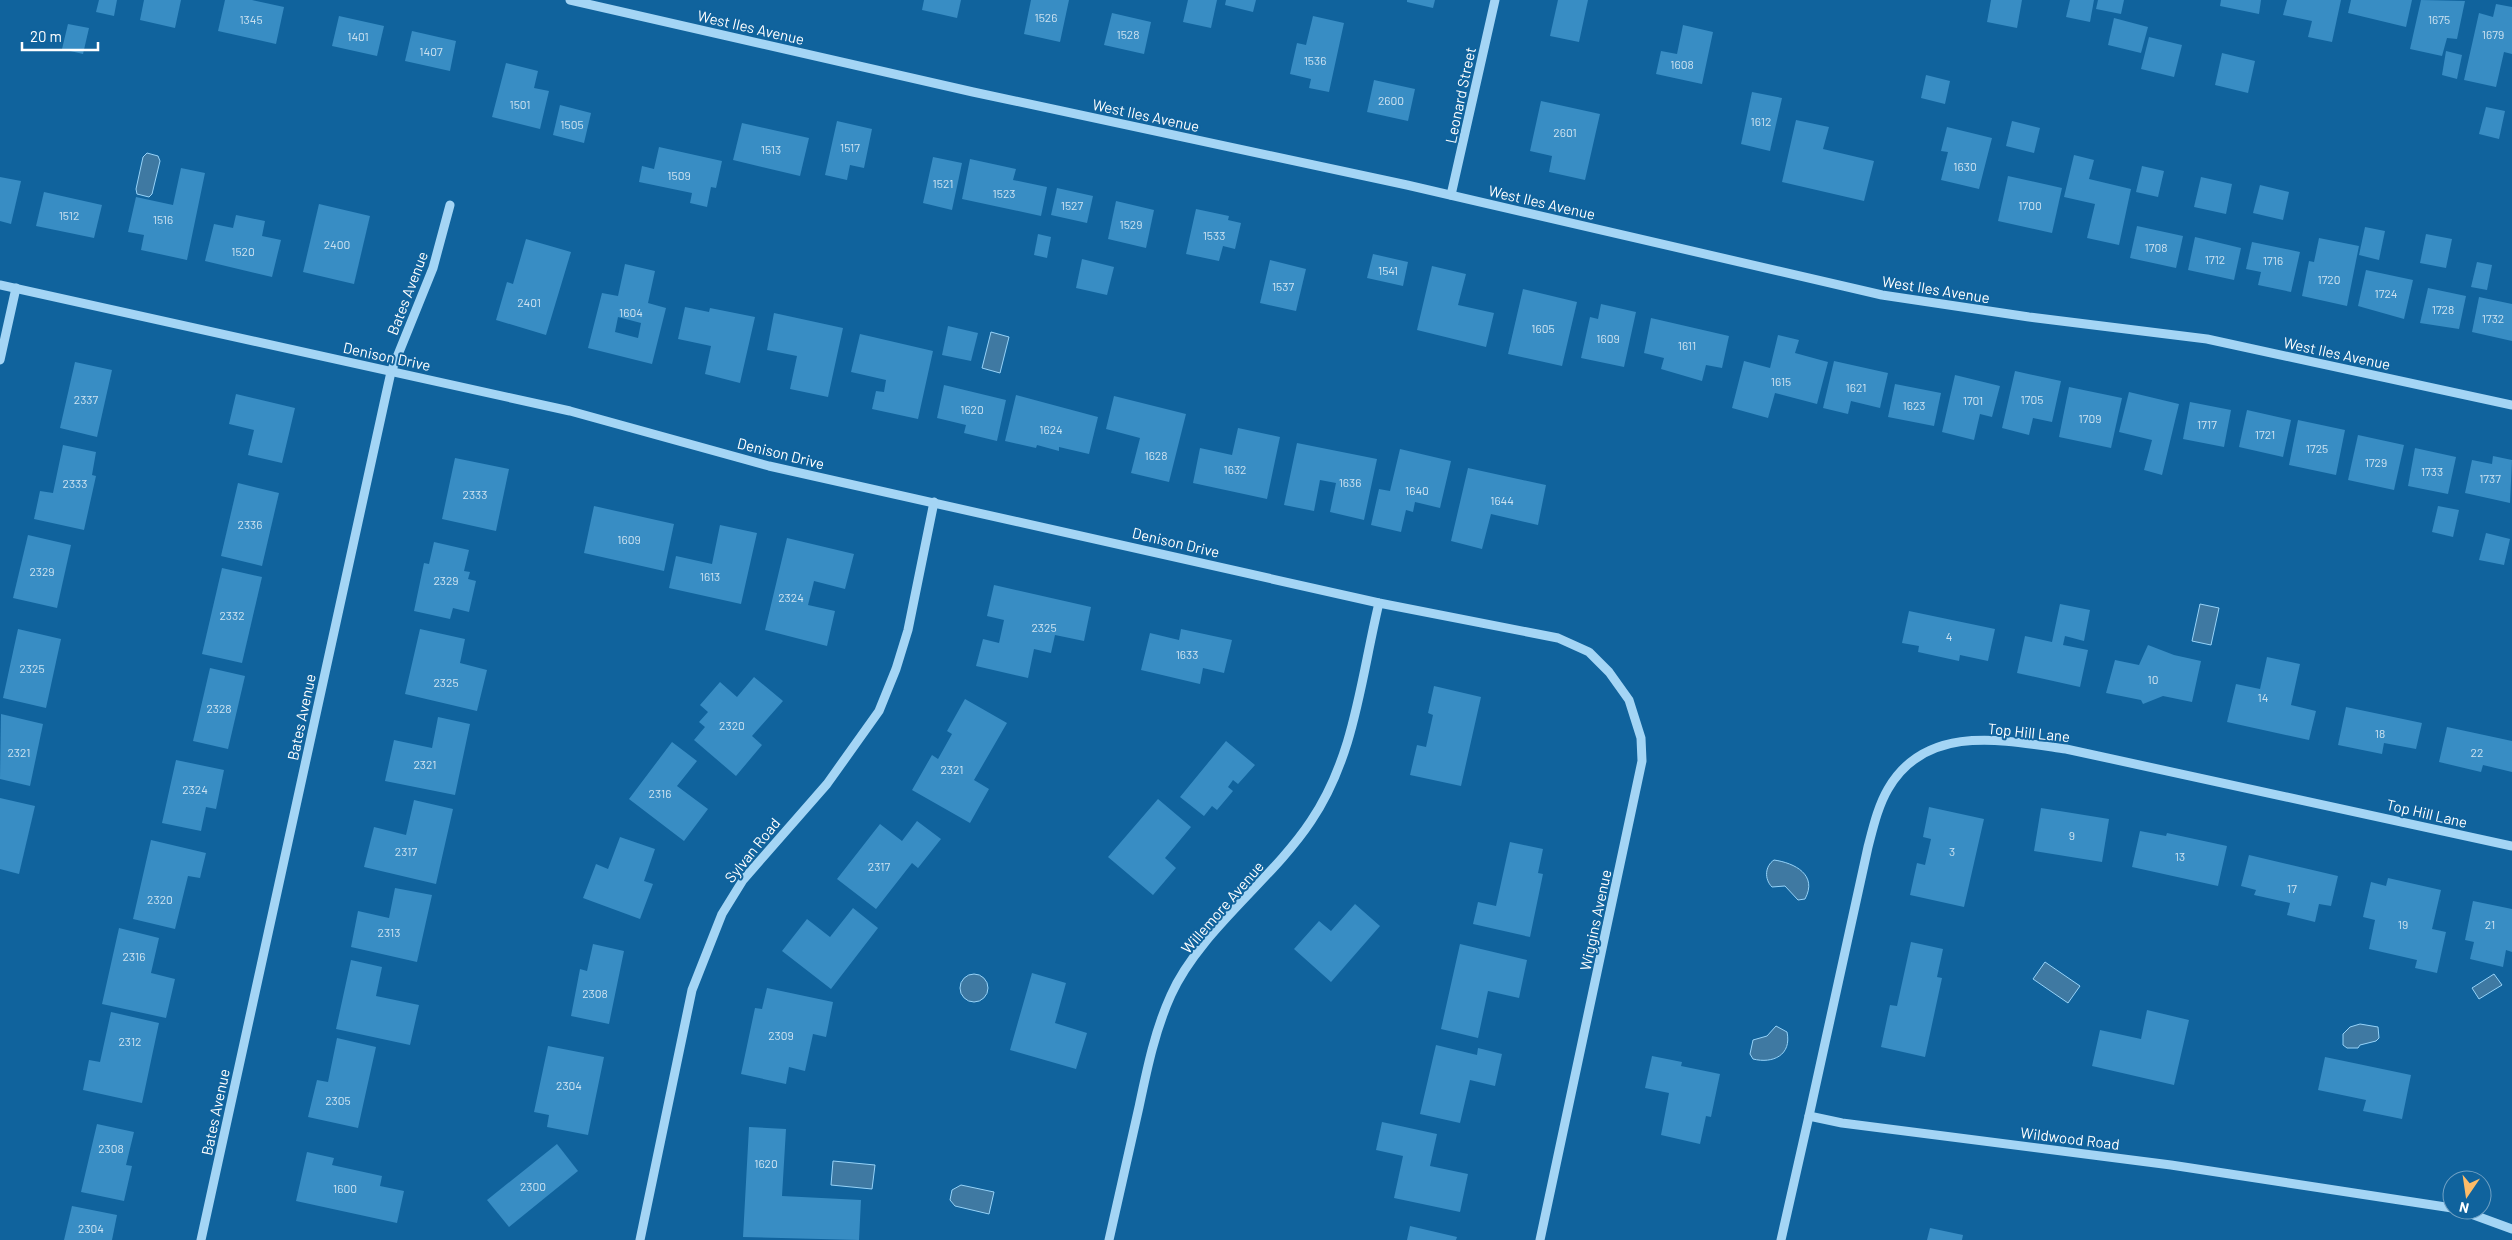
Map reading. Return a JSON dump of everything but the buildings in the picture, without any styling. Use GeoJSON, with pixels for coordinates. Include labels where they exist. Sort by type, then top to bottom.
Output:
{"type":"FeatureCollection","features":[{"type":"Feature","properties":{"kind":"street","name":"West Iles Avenue"},"geometry":{"type":"LineString","coordinates":[[570,0],[973,92],[1452,195],[1882,295],[2029,317],[2207,338],[2512,405]]}},
{"type":"Feature","properties":{"kind":"street","name":"Leonard Street"},"geometry":{"type":"LineString","coordinates":[[1452,195],[1494,0]]}},
{"type":"Feature","properties":{"kind":"street","name":"Bates Avenue"},"geometry":{"type":"LineString","coordinates":[[201,1240],[392,372],[433,268],[450,205]]}},
{"type":"Feature","properties":{"kind":"street","name":"Denison Drive"},"geometry":{"type":"LineString","coordinates":[[0,285],[570,411],[769,466],[1379,602],[1558,638]]}},
{"type":"Feature","properties":{"kind":"street"},"geometry":{"type":"LineString","coordinates":[[0,360],[16,288]]}},
{"type":"Feature","properties":{"kind":"street","name":"Sylvan Road"},"geometry":{"type":"LineString","coordinates":[[640,1240],[692,990],[722,914],[743,880],[827,784],[879,712],[896,670],[908,630],[934,502]]}},
{"type":"Feature","properties":{"kind":"street","name":"Willemore Avenue"},"geometry":{"type":"LineString","coordinates":[[1109,1240],[1155,1038],[1172,993],[1198,951],[1280,861],[1310,822],[1330,790],[1353,723],[1379,602]]}},
{"type":"Feature","properties":{"kind":"street","name":"Wiggins Avenue"},"geometry":{"type":"LineString","coordinates":[[1540,1240],[1642,761],[1641,738],[1629,700],[1609,672],[1589,652],[1558,638]]}},
{"type":"Feature","properties":{"kind":"street","name":"Top Hill Lane"},"geometry":{"type":"LineString","coordinates":[[1810,1116],[1868,847],[1876,818],[1887,790],[1902,767],[1920,753],[1964,741],[2002,740],[2066,748],[2512,846]]}},
{"type":"Feature","properties":{"kind":"street"},"geometry":{"type":"LineString","coordinates":[[1781,1240],[1810,1116]]}},
{"type":"Feature","properties":{"kind":"street","name":"Wildwood Road"},"geometry":{"type":"LineString","coordinates":[[1810,1116],[1842,1122],[2171,1165],[2442,1206]]}},
{"type":"Feature","properties":{"kind":"street"},"geometry":{"type":"LineString","coordinates":[[2487,1220],[2512,1229]]}},
{"type":"Feature","properties":{"kind":"water"},"geometry":{"type":"Polygon","coordinates":[[[147,153],[158,156],[160,161],[152,194],[149,197],[137,194],[136,189],[143,157],[147,153]]]}},
{"type":"Feature","properties":{"kind":"water"},"geometry":{"type":"Polygon","coordinates":[[[991,332],[1009,337],[1000,373],[982,368],[991,332]]]}},
{"type":"Feature","properties":{"kind":"water"},"geometry":{"type":"Polygon","coordinates":[[[2200,604],[2219,608],[2211,645],[2192,641],[2200,604]]]}},
{"type":"Feature","properties":{"kind":"water"},"geometry":{"type":"Polygon","coordinates":[[[1774,860],[1796,867],[1806,877],[1809,883],[1805,899],[1798,900],[1785,886],[1772,887],[1769,884],[1767,869],[1774,860]]]}},
{"type":"Feature","properties":{"kind":"water"},"geometry":{"type":"Polygon","coordinates":[[[2045,962],[2080,986],[2068,1003],[2033,979],[2045,962]]]}},
{"type":"Feature","properties":{"kind":"water"},"geometry":{"type":"Polygon","coordinates":[[[974,974],[984,978],[988,988],[984,998],[974,1002],[964,998],[960,988],[964,978],[974,974]]]}},
{"type":"Feature","properties":{"kind":"water"},"geometry":{"type":"Polygon","coordinates":[[[2494,974],[2502,985],[2479,999],[2472,988],[2494,974]]]}},
{"type":"Feature","properties":{"kind":"water"},"geometry":{"type":"Polygon","coordinates":[[[2360,1024],[2378,1027],[2379,1038],[2376,1041],[2360,1045],[2358,1048],[2347,1048],[2343,1045],[2343,1034],[2350,1027],[2360,1024]]]}},
{"type":"Feature","properties":{"kind":"water"},"geometry":{"type":"Polygon","coordinates":[[[1776,1026],[1787,1032],[1787,1047],[1784,1052],[1774,1059],[1753,1059],[1750,1054],[1753,1040],[1767,1036],[1776,1026]]]}},
{"type":"Feature","properties":{"kind":"water"},"geometry":{"type":"Polygon","coordinates":[[[833,1161],[875,1165],[872,1189],[831,1185],[833,1161]]]}},
{"type":"Feature","properties":{"kind":"water"},"geometry":{"type":"Polygon","coordinates":[[[961,1185],[994,1192],[989,1214],[955,1206],[950,1200],[952,1190],[961,1185]]]}}]}
